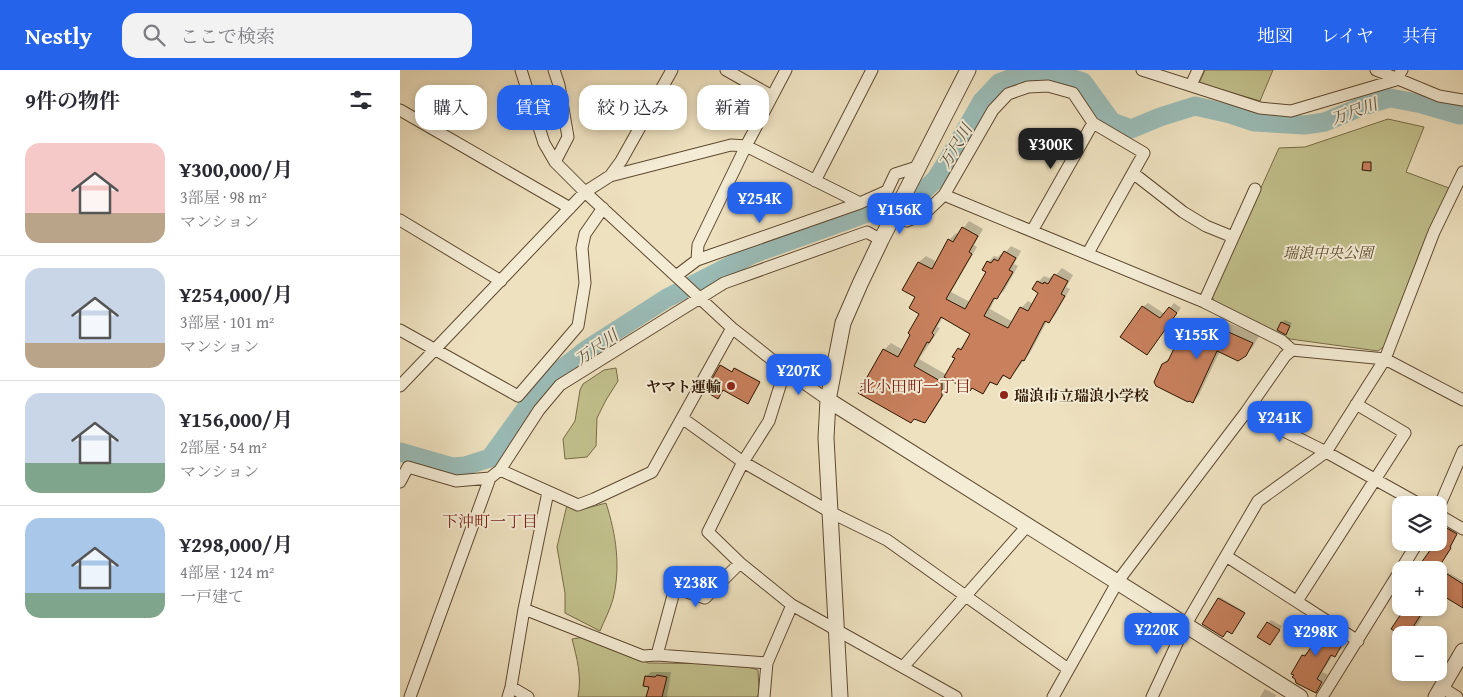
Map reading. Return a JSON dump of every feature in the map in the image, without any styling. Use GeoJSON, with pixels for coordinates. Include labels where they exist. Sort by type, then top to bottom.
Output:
{"type":"FeatureCollection","features":[{"type":"Feature","properties":{"kind":"street"},"geometry":{"type":"LineString","coordinates":[[521,70],[544,143],[555,162],[732,328],[785,370],[828,400],[1300,697]]}},
{"type":"Feature","properties":{"kind":"street"},"geometry":{"type":"LineString","coordinates":[[554,70],[560,85],[568,137],[555,162]]}},
{"type":"Feature","properties":{"kind":"street"},"geometry":{"type":"LineString","coordinates":[[610,176],[621,161],[672,70]]}},
{"type":"Feature","properties":{"kind":"street"},"geometry":{"type":"LineString","coordinates":[[726,70],[772,96]]}},
{"type":"Feature","properties":{"kind":"street"},"geometry":{"type":"LineString","coordinates":[[697,260],[698,245],[746,146],[786,70]]}},
{"type":"Feature","properties":{"kind":"street"},"geometry":{"type":"LineString","coordinates":[[815,181],[872,70]]}},
{"type":"Feature","properties":{"kind":"street"},"geometry":{"type":"LineString","coordinates":[[840,697],[832,512],[826,438],[828,400],[843,323],[892,217],[968,70]]}},
{"type":"Feature","properties":{"kind":"street"},"geometry":{"type":"LineString","coordinates":[[1142,70],[1260,108],[1291,111],[1399,75]]}},
{"type":"Feature","properties":{"kind":"street"},"geometry":{"type":"LineString","coordinates":[[1191,85],[1198,70]]}},
{"type":"Feature","properties":{"kind":"street"},"geometry":{"type":"LineString","coordinates":[[1376,70],[1399,75],[1439,96],[1463,100]]}},
{"type":"Feature","properties":{"kind":"street"},"geometry":{"type":"LineString","coordinates":[[892,217],[907,221],[924,214],[944,195],[992,110],[1008,94],[1028,86],[1048,86],[1073,93],[1093,123],[1144,153],[1088,253]]}},
{"type":"Feature","properties":{"kind":"street"},"geometry":{"type":"LineString","coordinates":[[400,110],[570,208]]}},
{"type":"Feature","properties":{"kind":"street"},"geometry":{"type":"LineString","coordinates":[[1032,230],[1093,123]]}},
{"type":"Feature","properties":{"kind":"street"},"geometry":{"type":"LineString","coordinates":[[400,386],[585,192],[610,176],[731,145],[746,146],[860,203]]}},
{"type":"Feature","properties":{"kind":"street"},"geometry":{"type":"LineString","coordinates":[[676,276],[697,260],[860,203],[887,191],[895,174],[917,168]]}},
{"type":"Feature","properties":{"kind":"street"},"geometry":{"type":"LineString","coordinates":[[1152,697],[1186,624],[1258,501],[1326,452],[1385,359],[1434,232],[1460,188],[1463,172]]}},
{"type":"Feature","properties":{"kind":"street"},"geometry":{"type":"LineString","coordinates":[[1133,173],[1190,217],[1233,237]]}},
{"type":"Feature","properties":{"kind":"street"},"geometry":{"type":"LineString","coordinates":[[1204,302],[1255,189]]}},
{"type":"Feature","properties":{"kind":"street"},"geometry":{"type":"LineString","coordinates":[[944,195],[1204,302],[1282,341],[1292,350],[1385,359],[1463,400]]}},
{"type":"Feature","properties":{"kind":"street"},"geometry":{"type":"LineString","coordinates":[[400,330],[518,396],[578,326],[585,283],[582,248],[585,234],[603,208]]}},
{"type":"Feature","properties":{"kind":"street"},"geometry":{"type":"LineString","coordinates":[[400,220],[501,281]]}},
{"type":"Feature","properties":{"kind":"street"},"geometry":{"type":"LineString","coordinates":[[410,697],[490,478],[500,470],[539,410],[560,385],[724,283],[867,232],[881,240]]}},
{"type":"Feature","properties":{"kind":"street"},"geometry":{"type":"LineString","coordinates":[[500,470],[578,504],[594,500],[652,472],[732,328]]}},
{"type":"Feature","properties":{"kind":"street"},"geometry":{"type":"LineString","coordinates":[[1052,697],[1118,581],[1246,412],[1285,356],[1292,350]]}},
{"type":"Feature","properties":{"kind":"street"},"geometry":{"type":"LineString","coordinates":[[785,370],[769,421],[743,462],[708,532],[740,563],[792,605],[956,697]]}},
{"type":"Feature","properties":{"kind":"street"},"geometry":{"type":"LineString","coordinates":[[1297,601],[1405,433],[1356,404]]}},
{"type":"Feature","properties":{"kind":"street"},"geometry":{"type":"LineString","coordinates":[[1246,412],[1326,452],[1404,496]]}},
{"type":"Feature","properties":{"kind":"street"},"geometry":{"type":"LineString","coordinates":[[682,418],[743,462],[832,512],[887,540],[1068,669]]}},
{"type":"Feature","properties":{"kind":"street"},"geometry":{"type":"LineString","coordinates":[[1444,496],[1463,450]]}},
{"type":"Feature","properties":{"kind":"street"},"geometry":{"type":"LineString","coordinates":[[400,482],[404,466],[456,481],[490,478]]}},
{"type":"Feature","properties":{"kind":"street"},"geometry":{"type":"LineString","coordinates":[[528,697],[510,692],[524,609],[548,492]]}},
{"type":"Feature","properties":{"kind":"street"},"geometry":{"type":"LineString","coordinates":[[1447,520],[1463,529]]}},
{"type":"Feature","properties":{"kind":"street"},"geometry":{"type":"LineString","coordinates":[[903,667],[1028,526]]}},
{"type":"Feature","properties":{"kind":"street"},"geometry":{"type":"LineString","coordinates":[[1322,697],[1413,551]]}},
{"type":"Feature","properties":{"kind":"street"},"geometry":{"type":"LineString","coordinates":[[1226,556],[1358,641]]}},
{"type":"Feature","properties":{"kind":"street"},"geometry":{"type":"LineString","coordinates":[[656,655],[675,588],[705,598],[740,563]]}},
{"type":"Feature","properties":{"kind":"street"},"geometry":{"type":"LineString","coordinates":[[764,697],[767,663],[792,605]]}},
{"type":"Feature","properties":{"kind":"street"},"geometry":{"type":"LineString","coordinates":[[524,609],[643,656],[656,655],[767,663]]}},
{"type":"Feature","properties":{"kind":"street"},"geometry":{"type":"LineString","coordinates":[[1457,697],[1438,692],[1463,651]]}},
{"type":"Feature","properties":{"kind":"green space"},"geometry":{"type":"Polygon","coordinates":[[[1205,70],[1273,70],[1260,101],[1199,83],[1205,70]]]}},
{"type":"Feature","properties":{"kind":"green space","name":"瑞浪中央公園"},"geometry":{"type":"Polygon","coordinates":[[[1388,119],[1424,127],[1406,172],[1449,188],[1386,345],[1378,351],[1290,339],[1214,302],[1212,296],[1279,148],[1305,147],[1388,119]]]}},
{"type":"Feature","properties":{"kind":"green space"},"geometry":{"type":"Polygon","coordinates":[[[616,368],[618,381],[597,418],[596,446],[587,457],[565,459],[563,439],[575,421],[580,390],[583,384],[604,370],[616,368]]]}},
{"type":"Feature","properties":{"kind":"green space"},"geometry":{"type":"Polygon","coordinates":[[[606,503],[615,539],[617,575],[613,599],[600,631],[565,613],[565,593],[557,547],[567,505],[580,510],[606,503]]]}},
{"type":"Feature","properties":{"kind":"green space"},"geometry":{"type":"Polygon","coordinates":[[[585,637],[633,655],[648,663],[738,664],[758,670],[759,693],[757,697],[578,697],[579,675],[572,639],[585,637]]]}},
{"type":"Feature","properties":{"kind":"building"},"geometry":{"type":"Polygon","coordinates":[[[1363,162],[1371,162],[1371,171],[1362,170],[1363,162]]]}},
{"type":"Feature","properties":{"kind":"building"},"geometry":{"type":"Polygon","coordinates":[[[962,227],[978,236],[969,252],[972,254],[946,299],[965,309],[986,272],[982,270],[987,261],[991,263],[994,259],[998,261],[1004,251],[1016,258],[1009,270],[1013,272],[997,299],[994,298],[984,316],[1008,328],[1020,307],[1028,311],[1038,293],[1032,289],[1037,281],[1048,284],[1054,274],[1068,281],[1061,294],[1065,296],[1049,323],[1045,321],[1024,361],[1022,360],[1010,379],[1003,375],[997,385],[990,382],[983,394],[972,388],[970,391],[944,377],[955,358],[952,357],[958,348],[961,350],[970,334],[941,317],[932,333],[934,335],[929,343],[927,342],[914,366],[942,382],[942,396],[925,423],[914,419],[911,423],[858,393],[883,349],[898,357],[910,335],[908,333],[919,314],[909,308],[915,297],[902,290],[918,262],[932,269],[948,239],[953,242],[962,227]]]}},
{"type":"Feature","properties":{"kind":"building"},"geometry":{"type":"Polygon","coordinates":[[[1142,306],[1160,318],[1169,307],[1177,313],[1147,355],[1120,337],[1142,306]]]}},
{"type":"Feature","properties":{"kind":"building"},"geometry":{"type":"Polygon","coordinates":[[[1281,322],[1290,326],[1286,335],[1277,330],[1281,322]]]}},
{"type":"Feature","properties":{"kind":"building"},"geometry":{"type":"Polygon","coordinates":[[[1202,326],[1213,330],[1215,326],[1253,343],[1246,356],[1238,361],[1217,351],[1193,403],[1156,386],[1154,382],[1162,364],[1168,361],[1183,330],[1197,336],[1202,326]]]}},
{"type":"Feature","properties":{"kind":"building","name":"ヤマト運輸"},"geometry":{"type":"Polygon","coordinates":[[[720,365],[732,372],[734,368],[760,382],[748,404],[723,390],[718,399],[705,391],[720,365]]]}},
{"type":"Feature","properties":{"kind":"building"},"geometry":{"type":"Polygon","coordinates":[[[1447,528],[1457,534],[1443,561],[1422,561],[1430,551],[1447,551],[1447,528]]]}},
{"type":"Feature","properties":{"kind":"building"},"geometry":{"type":"Polygon","coordinates":[[[1447,574],[1463,584],[1463,608],[1447,598],[1447,574]]]}},
{"type":"Feature","properties":{"kind":"building"},"geometry":{"type":"Polygon","coordinates":[[[1218,598],[1245,613],[1232,634],[1227,631],[1223,637],[1202,624],[1218,598]]]}},
{"type":"Feature","properties":{"kind":"building"},"geometry":{"type":"Polygon","coordinates":[[[1400,616],[1420,616],[1414,626],[1393,626],[1400,616]]]}},
{"type":"Feature","properties":{"kind":"building"},"geometry":{"type":"Polygon","coordinates":[[[1311,621],[1344,641],[1335,657],[1331,655],[1317,679],[1322,682],[1316,693],[1296,683],[1292,677],[1294,675],[1291,674],[1302,655],[1305,656],[1314,643],[1302,636],[1311,621]]]}},
{"type":"Feature","properties":{"kind":"building"},"geometry":{"type":"Polygon","coordinates":[[[1267,622],[1280,630],[1270,645],[1257,637],[1267,622]]]}},
{"type":"Feature","properties":{"kind":"building"},"geometry":{"type":"Polygon","coordinates":[[[657,675],[667,677],[662,697],[646,697],[649,687],[643,686],[645,676],[655,677],[657,675]]]}},
{"type":"Feature","properties":{"kind":"waterway","name":"万尺川"},"geometry":{"type":"LineString","coordinates":[[400,452],[452,467],[465,466],[490,458],[545,382],[586,350],[667,298],[753,254],[920,194],[936,179],[982,101],[999,83],[1028,72],[1055,73],[1083,82],[1112,122],[1131,129],[1195,106],[1254,122],[1305,125],[1325,122],[1363,106],[1390,98],[1422,104],[1460,115],[1463,114]]}},
{"type":"Feature","properties":{"kind":"place","name":"ヤマト運輸"},"geometry":{"type":"Point","coordinates":[731,386]}},
{"type":"Feature","properties":{"kind":"place","name":"瑞浪市立瑞浪小学校"},"geometry":{"type":"Point","coordinates":[1004,395]}},
{"type":"Feature","properties":{"kind":"district","name":"北小田町一丁目"},"geometry":{"type":"Point","coordinates":[915,386]}},
{"type":"Feature","properties":{"kind":"district","name":"下沖町一丁目"},"geometry":{"type":"Point","coordinates":[490,521]}}]}
